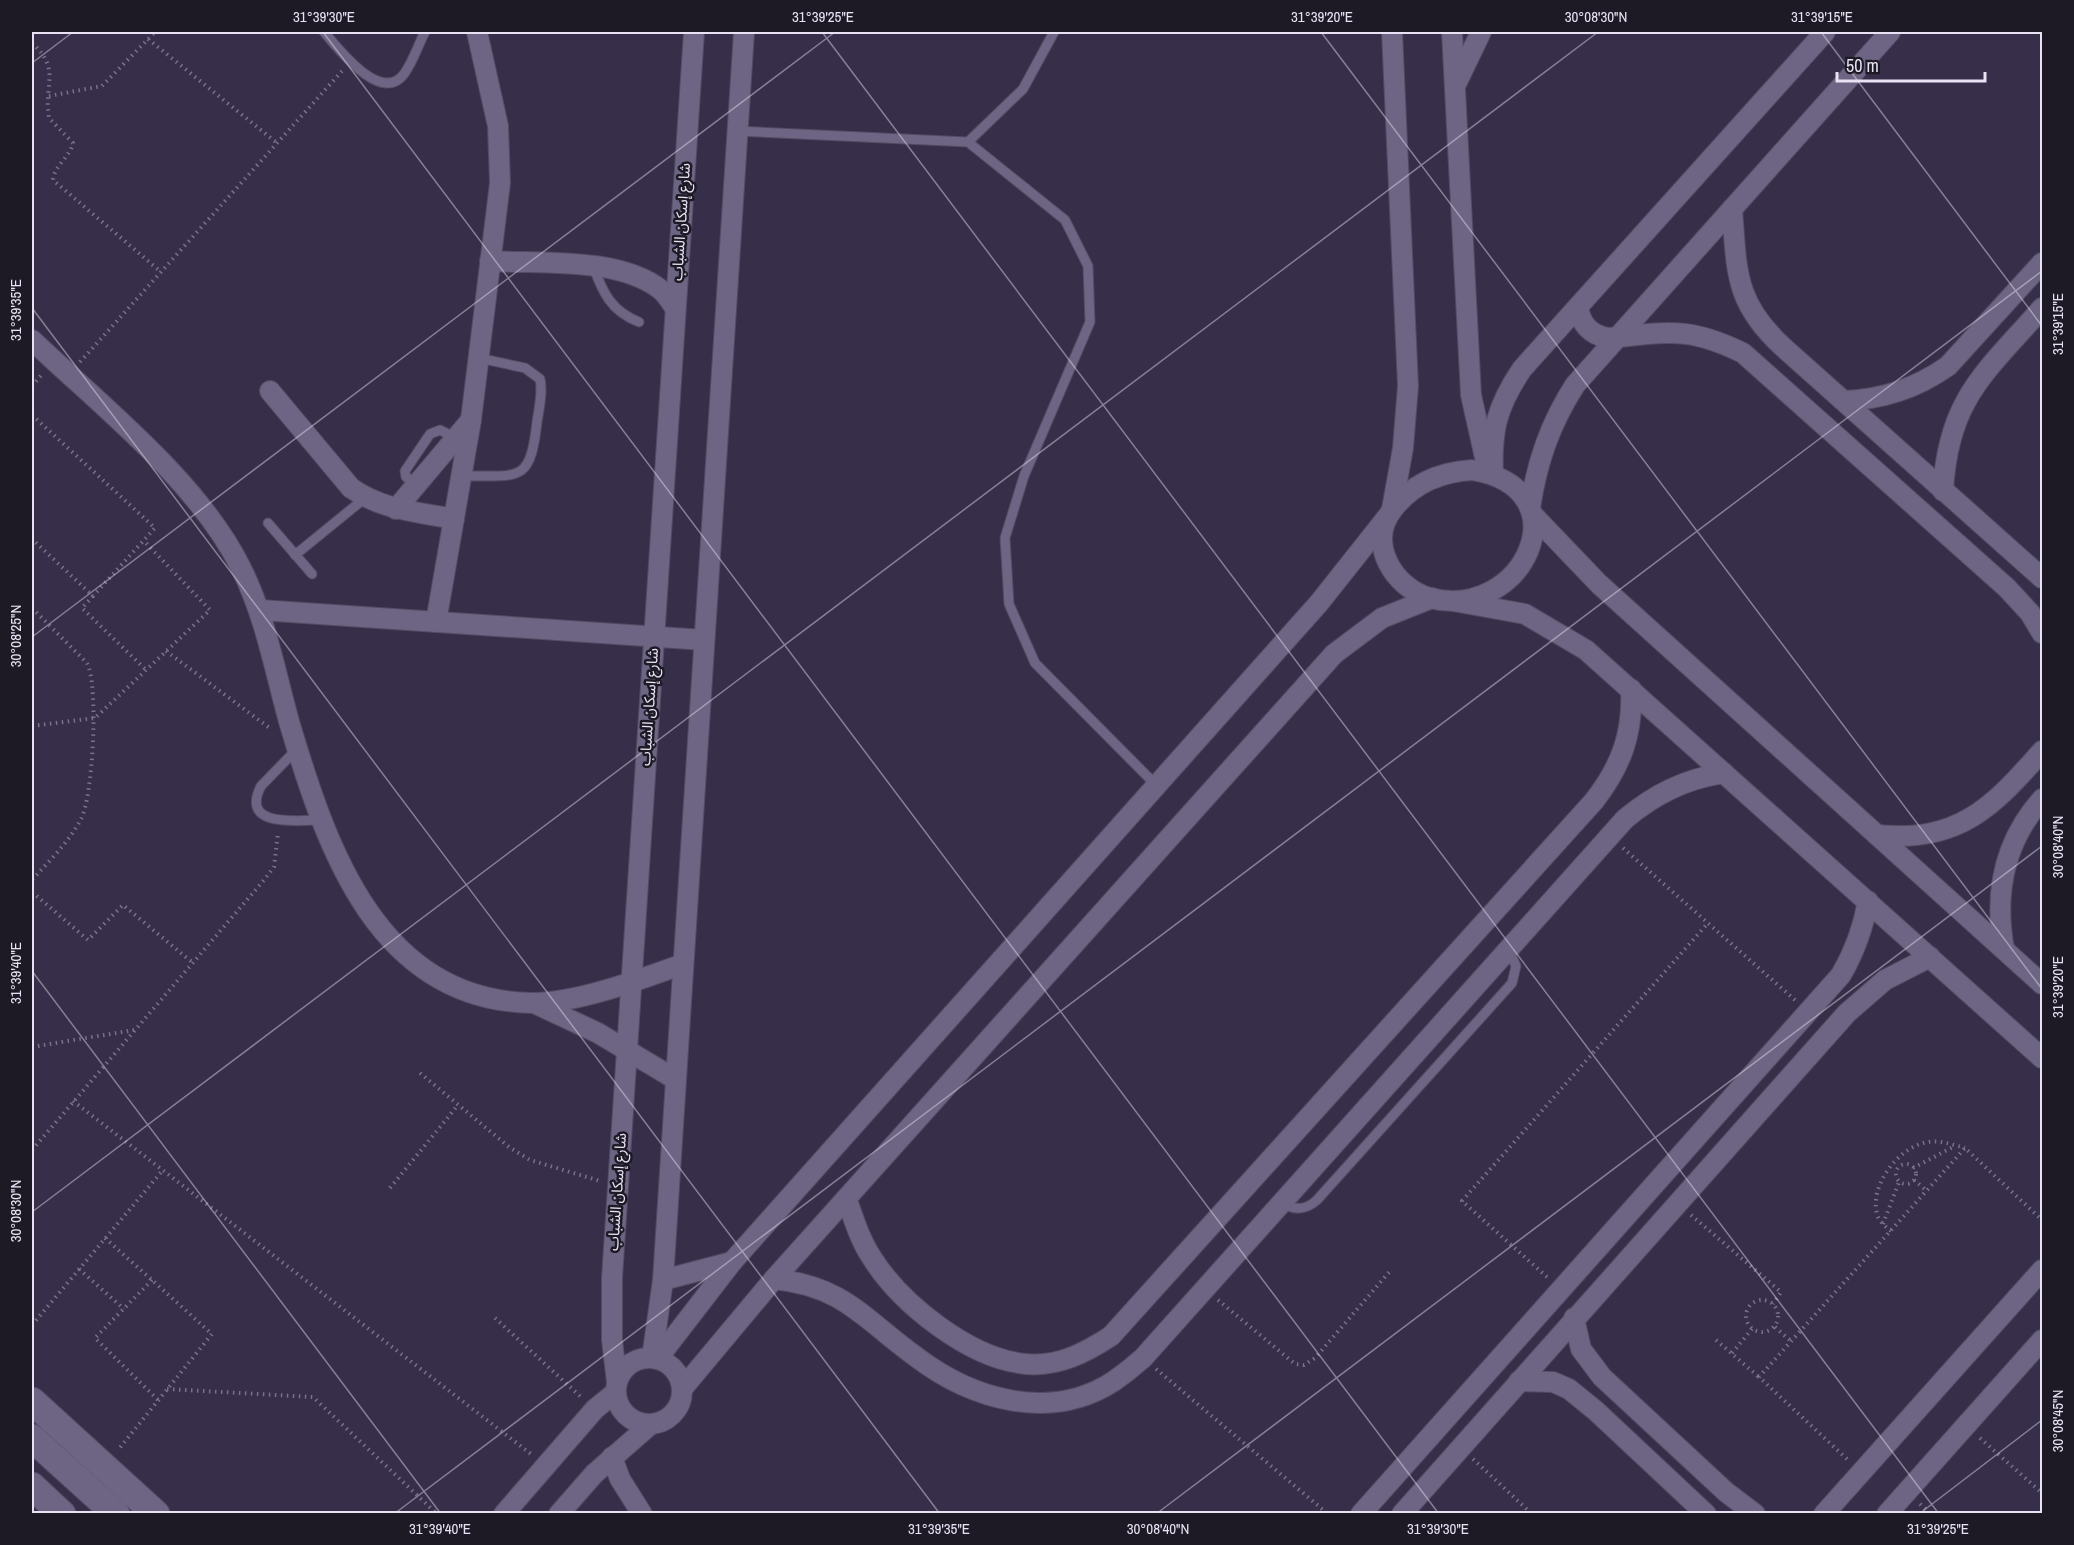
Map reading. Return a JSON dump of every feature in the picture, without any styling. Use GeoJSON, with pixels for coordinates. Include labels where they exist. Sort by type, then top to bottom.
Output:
{"type":"FeatureCollection","features":[{"type":"Feature","properties":{"kind":"street"},"geometry":{"type":"LineString","coordinates":[[436,622],[471,420],[501,154],[498,126],[477,32]]}},
{"type":"Feature","properties":{"kind":"street","name":"شارع إسكان الشباب"},"geometry":{"type":"LineString","coordinates":[[616,1387],[612,1317],[618,1186],[694,32]]}},
{"type":"Feature","properties":{"kind":"street"},"geometry":{"type":"LineString","coordinates":[[655,1358],[663,1280],[744,32]]}},
{"type":"Feature","properties":{"kind":"street"},"geometry":{"type":"LineString","coordinates":[[1392,32],[1408,386],[1403,448],[1390,513],[1383,533],[1383,551],[1389,568],[1400,583],[1415,593],[1525,615],[1586,650],[1632,688],[2043,1058]]}},
{"type":"Feature","properties":{"kind":"street"},"geometry":{"type":"LineString","coordinates":[[1452,32],[1472,395],[1482,447],[1491,474]]}},
{"type":"Feature","properties":{"kind":"street"},"geometry":{"type":"LineString","coordinates":[[1456,85],[1480,32]]}},
{"type":"Feature","properties":{"kind":"street"},"geometry":{"type":"LineString","coordinates":[[1491,474],[1493,430],[1500,406],[1522,369],[1825,32]]}},
{"type":"Feature","properties":{"kind":"street"},"geometry":{"type":"LineString","coordinates":[[1453,602],[1475,598],[1494,589],[1523,565],[1531,549],[1534,531],[1531,511],[1540,456],[1561,407],[1575,385],[1890,32]]}},
{"type":"Feature","properties":{"kind":"street"},"geometry":{"type":"LineString","coordinates":[[1732,209],[1739,281],[1745,301],[1755,318],[1783,347],[2041,577],[2035,593],[2019,600]]}},
{"type":"Feature","properties":{"kind":"street"},"geometry":{"type":"LineString","coordinates":[[490,261],[593,266],[642,278],[663,291],[675,308]]}},
{"type":"Feature","properties":{"kind":"street"},"geometry":{"type":"LineString","coordinates":[[1844,401],[1866,400],[1909,389],[1948,366],[2043,263]]}},
{"type":"Feature","properties":{"kind":"street"},"geometry":{"type":"LineString","coordinates":[[1578,307],[1580,316],[1590,331],[1607,338],[1669,331],[1695,334],[1720,341],[1743,353],[1764,369],[2019,600],[2043,633]]}},
{"type":"Feature","properties":{"kind":"street"},"geometry":{"type":"LineString","coordinates":[[1943,491],[1949,439],[1969,393],[2043,308]]}},
{"type":"Feature","properties":{"kind":"street"},"geometry":{"type":"LineString","coordinates":[[32,340],[189,493],[217,528],[240,566],[260,610],[297,749],[322,820],[361,904],[384,936],[416,964],[452,984],[492,998],[534,1003],[577,996],[683,964]]}},
{"type":"Feature","properties":{"kind":"street"},"geometry":{"type":"LineString","coordinates":[[1764,369],[1770,352],[1783,347]]}},
{"type":"Feature","properties":{"kind":"street"},"geometry":{"type":"LineString","coordinates":[[1962,352],[1966,364],[1971,369],[1985,373]]}},
{"type":"Feature","properties":{"kind":"street"},"geometry":{"type":"LineString","coordinates":[[270,391],[346,482],[365,498],[396,509],[454,519]]}},
{"type":"Feature","properties":{"kind":"street"},"geometry":{"type":"LineString","coordinates":[[396,509],[471,420]]}},
{"type":"Feature","properties":{"kind":"street"},"geometry":{"type":"LineString","coordinates":[[655,1358],[732,1262],[1318,603],[1390,513],[1421,484],[1437,476],[1472,470],[1491,474],[1518,488],[1531,511],[1599,584],[2043,984]]}},
{"type":"Feature","properties":{"kind":"street"},"geometry":{"type":"LineString","coordinates":[[558,1514],[612,1457],[651,1424],[670,1416],[677,1409],[682,1389],[774,1279],[1334,654],[1382,618],[1432,598]]}},
{"type":"Feature","properties":{"kind":"street"},"geometry":{"type":"LineString","coordinates":[[260,610],[704,640]]}},
{"type":"Feature","properties":{"kind":"street"},"geometry":{"type":"LineString","coordinates":[[847,1200],[857,1229],[871,1257],[890,1283],[912,1305],[970,1344],[997,1358],[1026,1364],[1056,1362],[1076,1356],[1111,1336],[1594,801],[1621,761],[1629,738],[1633,714],[1632,688]]}},
{"type":"Feature","properties":{"kind":"street"},"geometry":{"type":"LineString","coordinates":[[1877,835],[1905,838],[1935,833],[1963,823],[1989,807],[2014,784],[2043,751]]}},
{"type":"Feature","properties":{"kind":"street"},"geometry":{"type":"LineString","coordinates":[[774,1279],[803,1283],[831,1292],[848,1302],[916,1357],[948,1378],[982,1394],[1015,1402],[1049,1402],[1082,1396],[1113,1382],[1143,1358],[1625,819],[1661,793],[1702,776],[1724,772]]}},
{"type":"Feature","properties":{"kind":"street"},"geometry":{"type":"LineString","coordinates":[[2014,784],[2024,801],[2040,802]]}},
{"type":"Feature","properties":{"kind":"street"},"geometry":{"type":"LineString","coordinates":[[2004,949],[1999,920],[2000,889],[2007,859],[2019,831],[2040,802]]}},
{"type":"Feature","properties":{"kind":"street"},"geometry":{"type":"LineString","coordinates":[[1362,1514],[1841,975],[1864,927],[1868,901]]}},
{"type":"Feature","properties":{"kind":"street"},"geometry":{"type":"LineString","coordinates":[[1402,1514],[1676,1203],[1866,995],[1907,967],[1930,957]]}},
{"type":"Feature","properties":{"kind":"street"},"geometry":{"type":"LineString","coordinates":[[534,1003],[626,1050],[675,1079]]}},
{"type":"Feature","properties":{"kind":"street"},"geometry":{"type":"LineString","coordinates":[[663,1280],[732,1262]]}},
{"type":"Feature","properties":{"kind":"street"},"geometry":{"type":"LineString","coordinates":[[1824,1514],[2043,1270]]}},
{"type":"Feature","properties":{"kind":"street"},"geometry":{"type":"LineString","coordinates":[[1574,1318],[1581,1349],[1602,1377],[1726,1492],[1755,1514]]}},
{"type":"Feature","properties":{"kind":"street"},"geometry":{"type":"LineString","coordinates":[[1887,1514],[2043,1340]]}},
{"type":"Feature","properties":{"kind":"street"},"geometry":{"type":"LineString","coordinates":[[504,1514],[548,1467],[616,1387],[628,1365],[637,1359],[655,1358],[675,1370],[682,1389]]}},
{"type":"Feature","properties":{"kind":"street"},"geometry":{"type":"LineString","coordinates":[[1520,1381],[1553,1382],[1569,1389],[1596,1411],[1706,1514]]}},
{"type":"Feature","properties":{"kind":"street"},"geometry":{"type":"LineString","coordinates":[[616,1387],[623,1412],[640,1423],[651,1424]]}},
{"type":"Feature","properties":{"kind":"street"},"geometry":{"type":"LineString","coordinates":[[32,1401],[156,1514]]}},
{"type":"Feature","properties":{"kind":"street"},"geometry":{"type":"LineString","coordinates":[[32,1438],[116,1514]]}},
{"type":"Feature","properties":{"kind":"street"},"geometry":{"type":"LineString","coordinates":[[612,1457],[620,1479],[642,1514]]}},
{"type":"Feature","properties":{"kind":"street"},"geometry":{"type":"LineString","coordinates":[[32,1486],[63,1514]]}},
{"type":"Feature","properties":{"kind":"lane"},"geometry":{"type":"LineString","coordinates":[[324,32],[350,61],[374,80],[394,82],[405,73],[425,32]]}},
{"type":"Feature","properties":{"kind":"lane"},"geometry":{"type":"LineString","coordinates":[[968,142],[1023,89],[1054,32]]}},
{"type":"Feature","properties":{"kind":"lane"},"geometry":{"type":"LineString","coordinates":[[737,131],[968,142],[1065,220],[1088,266],[1090,322],[1024,476],[1005,538],[1009,603],[1035,663],[1155,784]]}},
{"type":"Feature","properties":{"kind":"lane"},"geometry":{"type":"LineString","coordinates":[[593,266],[603,292],[612,306],[624,316],[639,322]]}},
{"type":"Feature","properties":{"kind":"lane"},"geometry":{"type":"LineString","coordinates":[[462,476],[512,475],[527,467],[534,451],[540,379],[531,370],[479,358]]}},
{"type":"Feature","properties":{"kind":"lane"},"geometry":{"type":"LineString","coordinates":[[295,555],[365,498]]}},
{"type":"Feature","properties":{"kind":"lane"},"geometry":{"type":"LineString","coordinates":[[268,523],[312,574]]}},
{"type":"Feature","properties":{"kind":"lane"},"geometry":{"type":"LineString","coordinates":[[297,749],[258,792],[261,812],[272,820],[279,821],[322,820]]}},
{"type":"Feature","properties":{"kind":"path"},"geometry":{"type":"LineString","coordinates":[[49,96],[102,86],[155,32]]}},
{"type":"Feature","properties":{"kind":"path"},"geometry":{"type":"LineString","coordinates":[[148,39],[277,143]]}},
{"type":"Feature","properties":{"kind":"path"},"geometry":{"type":"LineString","coordinates":[[32,43],[47,61],[51,73],[49,118],[73,143],[72,151],[53,175],[53,180],[161,272]]}},
{"type":"Feature","properties":{"kind":"path"},"geometry":{"type":"LineString","coordinates":[[69,375],[350,61]]}},
{"type":"Feature","properties":{"kind":"path"},"geometry":{"type":"LineString","coordinates":[[32,415],[155,528],[82,608],[146,670]]}},
{"type":"Feature","properties":{"kind":"path"},"geometry":{"type":"LineString","coordinates":[[32,539],[93,596]]}},
{"type":"Feature","properties":{"kind":"path"},"geometry":{"type":"LineString","coordinates":[[32,726],[95,717],[210,610],[144,541]]}},
{"type":"Feature","properties":{"kind":"path"},"geometry":{"type":"LineString","coordinates":[[32,608],[87,663],[92,672],[95,717],[83,816],[32,880]]}},
{"type":"Feature","properties":{"kind":"path"},"geometry":{"type":"LineString","coordinates":[[166,651],[297,749]]}},
{"type":"Feature","properties":{"kind":"path"},"geometry":{"type":"LineString","coordinates":[[32,1149],[274,867],[279,821]]}},
{"type":"Feature","properties":{"kind":"path"},"geometry":{"type":"LineString","coordinates":[[1611,836],[1809,1012]]}},
{"type":"Feature","properties":{"kind":"path"},"geometry":{"type":"LineString","coordinates":[[32,892],[88,940],[123,905],[193,963]]}},
{"type":"Feature","properties":{"kind":"path"},"geometry":{"type":"LineString","coordinates":[[1561,1290],[1462,1201],[1708,923]]}},
{"type":"Feature","properties":{"kind":"path"},"geometry":{"type":"LineString","coordinates":[[32,1047],[135,1030]]}},
{"type":"Feature","properties":{"kind":"path"},"geometry":{"type":"LineString","coordinates":[[420,1073],[509,1147],[530,1160],[618,1186]]}},
{"type":"Feature","properties":{"kind":"path"},"geometry":{"type":"LineString","coordinates":[[73,1101],[548,1467]]}},
{"type":"Feature","properties":{"kind":"path"},"geometry":{"type":"LineString","coordinates":[[390,1188],[458,1105]]}},
{"type":"Feature","properties":{"kind":"path"},"geometry":{"type":"LineString","coordinates":[[1891,1231],[1877,1215],[1876,1199],[1882,1180],[1893,1162],[1908,1149],[1927,1142],[1965,1148],[2043,1220]]}},
{"type":"Feature","properties":{"kind":"path"},"geometry":{"type":"LineString","coordinates":[[1913,1168],[1955,1145]]}},
{"type":"Feature","properties":{"kind":"path"},"geometry":{"type":"LineString","coordinates":[[1759,1377],[1965,1148]]}},
{"type":"Feature","properties":{"kind":"path"},"geometry":{"type":"LineString","coordinates":[[1893,1162],[1898,1168]]}},
{"type":"Feature","properties":{"kind":"path"},"geometry":{"type":"LineString","coordinates":[[1906,1164],[1913,1168],[1916,1174],[1914,1180],[1909,1184],[1899,1182],[1896,1178],[1898,1168],[1906,1164]]}},
{"type":"Feature","properties":{"kind":"path"},"geometry":{"type":"LineString","coordinates":[[32,1325],[163,1170]]}},
{"type":"Feature","properties":{"kind":"path"},"geometry":{"type":"LineString","coordinates":[[1914,1180],[1927,1191]]}},
{"type":"Feature","properties":{"kind":"path"},"geometry":{"type":"LineString","coordinates":[[1883,1224],[1899,1182]]}},
{"type":"Feature","properties":{"kind":"path"},"geometry":{"type":"LineString","coordinates":[[1676,1203],[1781,1292],[1773,1304]]}},
{"type":"Feature","properties":{"kind":"path"},"geometry":{"type":"LineString","coordinates":[[104,1467],[212,1334],[105,1238]]}},
{"type":"Feature","properties":{"kind":"path"},"geometry":{"type":"LineString","coordinates":[[79,1269],[124,1309]]}},
{"type":"Feature","properties":{"kind":"path"},"geometry":{"type":"LineString","coordinates":[[1205,1289],[1294,1364],[1304,1365],[1315,1358],[1391,1270]]}},
{"type":"Feature","properties":{"kind":"path"},"geometry":{"type":"LineString","coordinates":[[152,1280],[95,1338],[158,1400]]}},
{"type":"Feature","properties":{"kind":"path"},"geometry":{"type":"LineString","coordinates":[[1761,1300],[1773,1304],[1779,1315],[1775,1327],[1764,1332],[1752,1329],[1746,1318],[1750,1306],[1761,1300]]}},
{"type":"Feature","properties":{"kind":"path"},"geometry":{"type":"LineString","coordinates":[[495,1318],[595,1409]]}},
{"type":"Feature","properties":{"kind":"path"},"geometry":{"type":"LineString","coordinates":[[1775,1327],[1791,1341]]}},
{"type":"Feature","properties":{"kind":"path"},"geometry":{"type":"LineString","coordinates":[[1732,1353],[1752,1329]]}},
{"type":"Feature","properties":{"kind":"path"},"geometry":{"type":"LineString","coordinates":[[1716,1340],[1861,1472]]}},
{"type":"Feature","properties":{"kind":"path"},"geometry":{"type":"LineString","coordinates":[[1143,1358],[1328,1514]]}},
{"type":"Feature","properties":{"kind":"path"},"geometry":{"type":"LineString","coordinates":[[167,1389],[313,1397],[437,1514]]}},
{"type":"Feature","properties":{"kind":"path"},"geometry":{"type":"LineString","coordinates":[[1966,1425],[2043,1493]]}},
{"type":"Feature","properties":{"kind":"path"},"geometry":{"type":"LineString","coordinates":[[1460,1448],[1532,1514]]}}]}
